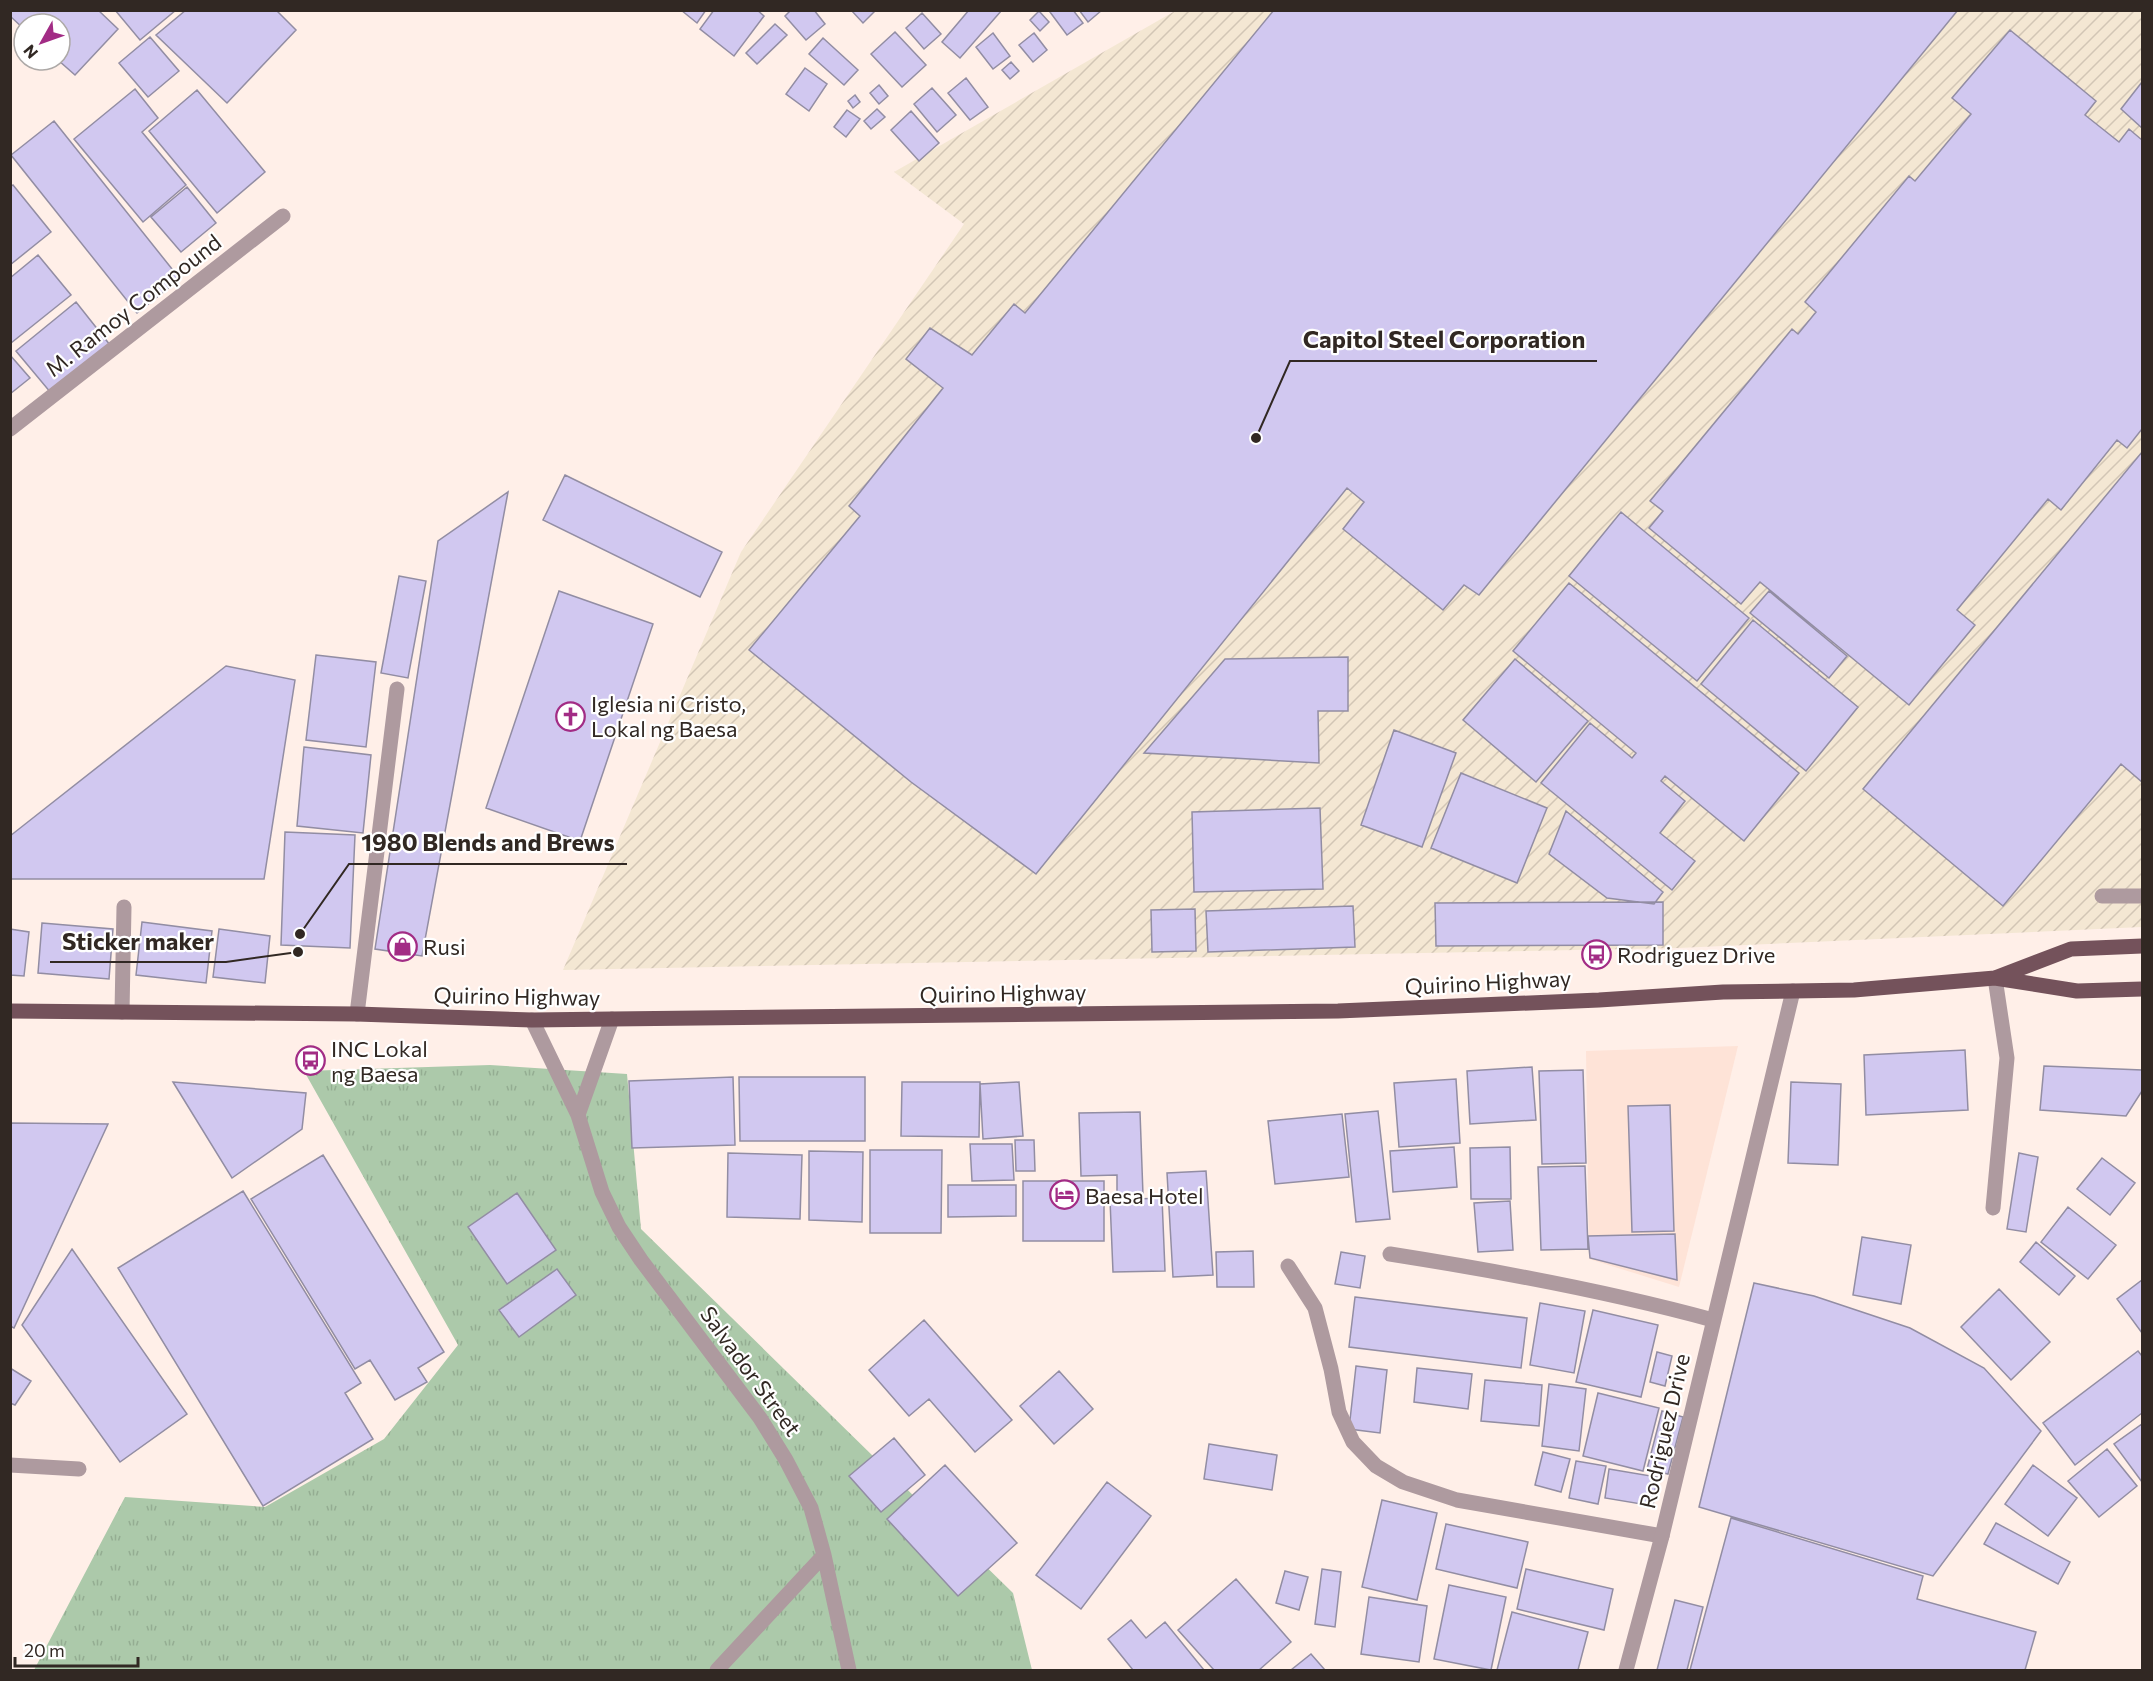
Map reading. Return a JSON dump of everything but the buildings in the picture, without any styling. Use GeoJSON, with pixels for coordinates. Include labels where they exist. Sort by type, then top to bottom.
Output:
{"type":"FeatureCollection","features":[{"type":"Feature","properties":{"kind":"main road","name":"Quirino Highway"},"geometry":{"type":"LineString","coordinates":[[1995,978],[2071,949],[2142,946]]}},
{"type":"Feature","properties":{"kind":"main road","name":"Quirino Highway"},"geometry":{"type":"LineString","coordinates":[[10,1011],[357,1014],[532,1020],[612,1020],[1338,1011],[1723,992],[1854,990],[1995,978],[2077,991],[2142,989]]}},
{"type":"Feature","properties":{"kind":"street","name":"M. Ramoy Compound"},"geometry":{"type":"LineString","coordinates":[[10,429],[283,216]]}},
{"type":"Feature","properties":{"kind":"street"},"geometry":{"type":"LineString","coordinates":[[357,1014],[397,689]]}},
{"type":"Feature","properties":{"kind":"street"},"geometry":{"type":"LineString","coordinates":[[2102,896],[2142,896]]}},
{"type":"Feature","properties":{"kind":"street"},"geometry":{"type":"LineString","coordinates":[[122,1012],[124,907]]}},
{"type":"Feature","properties":{"kind":"street"},"geometry":{"type":"LineString","coordinates":[[1994,1208],[2007,1058],[1995,978]]}},
{"type":"Feature","properties":{"kind":"street","name":"Rodriguez Drive"},"geometry":{"type":"LineString","coordinates":[[1626,1671],[1662,1536],[1793,991]]}},
{"type":"Feature","properties":{"kind":"street","name":"Salvador Street"},"geometry":{"type":"LineString","coordinates":[[532,1020],[578,1115],[602,1192],[619,1227],[641,1260],[760,1418],[786,1460],[811,1508],[824,1555],[849,1671]]}},
{"type":"Feature","properties":{"kind":"street"},"geometry":{"type":"LineString","coordinates":[[578,1115],[612,1020]]}},
{"type":"Feature","properties":{"kind":"street"},"geometry":{"type":"LineString","coordinates":[[1390,1254],[1491,1270],[1669,1308],[1713,1320]]}},
{"type":"Feature","properties":{"kind":"street"},"geometry":{"type":"LineString","coordinates":[[1288,1266],[1315,1308],[1331,1369],[1339,1412],[1353,1442],[1376,1466],[1403,1482],[1457,1500],[1662,1536]]}},
{"type":"Feature","properties":{"kind":"street"},"geometry":{"type":"LineString","coordinates":[[10,1465],[79,1469]]}},
{"type":"Feature","properties":{"kind":"street"},"geometry":{"type":"LineString","coordinates":[[717,1671],[824,1555]]}},
{"type":"Feature","properties":{"kind":"shaded area"},"geometry":{"type":"Polygon","coordinates":[[[1175,11],[2142,11],[2142,927],[1678,948],[563,970],[741,552],[964,224],[894,172],[1175,11]]]}},
{"type":"Feature","properties":{"kind":"shaded area"},"geometry":{"type":"Polygon","coordinates":[[[1738,1046],[1679,1287],[1589,1259],[1586,1051],[1738,1046]]]}},
{"type":"Feature","properties":{"kind":"green space"},"geometry":{"type":"Polygon","coordinates":[[[490,1065],[627,1074],[641,1229],[1013,1593],[1032,1670],[34,1670],[125,1497],[265,1507],[384,1439],[458,1345],[304,1071],[490,1065]]]}},
{"type":"Feature","properties":{"kind":"place","name":"Capitol Steel Corporation"},"geometry":{"type":"Point","coordinates":[1256,438]}},
{"type":"Feature","properties":{"kind":"place","name":"Iglesia ni Cristo, Lokal ng Baesa"},"geometry":{"type":"Point","coordinates":[570,716]}},
{"type":"Feature","properties":{"kind":"place","name":"1980 Blends and Brews"},"geometry":{"type":"Point","coordinates":[300,934]}},
{"type":"Feature","properties":{"kind":"place","name":"Rusi"},"geometry":{"type":"Point","coordinates":[402,946]}},
{"type":"Feature","properties":{"kind":"place","name":"Sticker maker"},"geometry":{"type":"Point","coordinates":[298,952]}},
{"type":"Feature","properties":{"kind":"place","name":"Rodriguez Drive"},"geometry":{"type":"Point","coordinates":[1596,954]}},
{"type":"Feature","properties":{"kind":"place","name":"INC Lokal ng Baesa"},"geometry":{"type":"Point","coordinates":[310,1061]}},
{"type":"Feature","properties":{"kind":"place","name":"Baesa Hotel"},"geometry":{"type":"Point","coordinates":[1064,1195]}}]}
